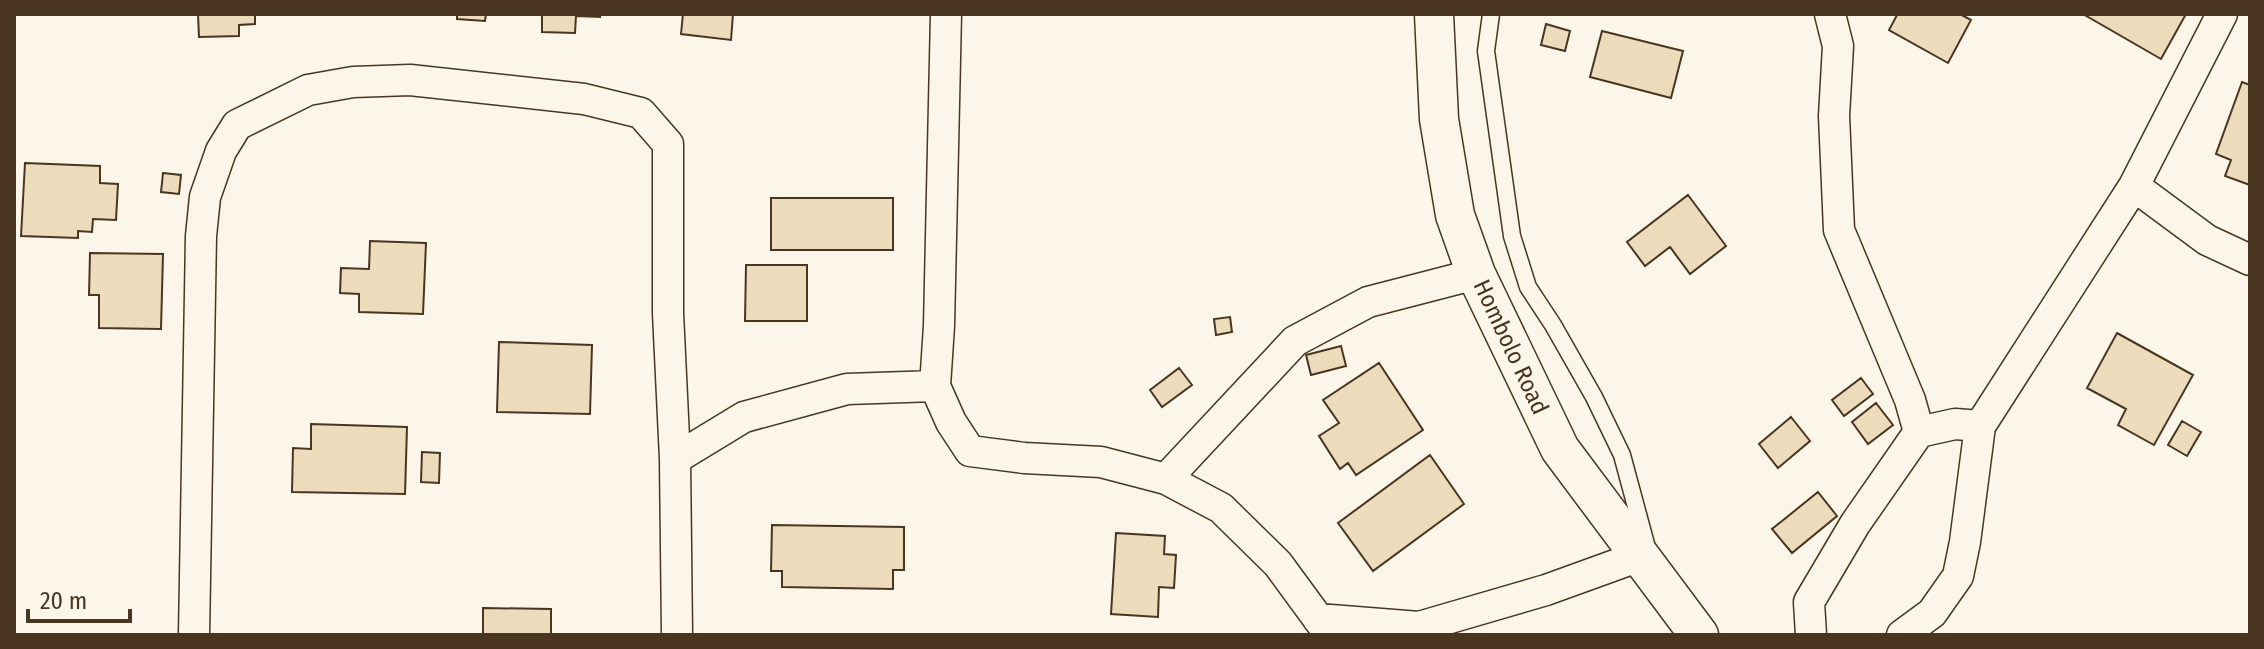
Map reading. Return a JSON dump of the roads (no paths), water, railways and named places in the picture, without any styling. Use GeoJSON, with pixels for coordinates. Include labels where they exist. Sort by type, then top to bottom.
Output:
{"type":"FeatureCollection","features":[{"type":"Feature","properties":{"kind":"street"},"geometry":{"type":"LineString","coordinates":[[946,14],[935,386],[951,422],[970,451],[1024,458],[1101,462],[1166,479],[1221,508],[1278,564],[1324,627],[1414,631],[1546,590],[1647,566]]}},
{"type":"Feature","properties":{"kind":"street","name":"Hombolo Road"},"geometry":{"type":"LineString","coordinates":[[1434,14],[1439,119],[1455,215],[1476,274],[1560,449],[1699,635]]}},
{"type":"Feature","properties":{"kind":"street"},"geometry":{"type":"LineString","coordinates":[[1830,14],[1838,46],[1834,116],[1839,230],[1910,400],[1919,432]]}},
{"type":"Feature","properties":{"kind":"street"},"geometry":{"type":"LineString","coordinates":[[1902,635],[1932,613],[1958,576],[1980,426],[2134,186],[2222,14]]}},
{"type":"Feature","properties":{"kind":"street"},"geometry":{"type":"LineString","coordinates":[[194,635],[201,236],[205,197],[221,151],[237,125],[308,90],[353,82],[410,80],[584,99],[641,113],[668,144],[668,313],[675,459],[677,635]]}},
{"type":"Feature","properties":{"kind":"street"},"geometry":{"type":"LineString","coordinates":[[2134,186],[2207,240],[2250,260]]}},
{"type":"Feature","properties":{"kind":"street"},"geometry":{"type":"LineString","coordinates":[[1166,479],[1295,341],[1368,302],[1476,274]]}},
{"type":"Feature","properties":{"kind":"street"},"geometry":{"type":"LineString","coordinates":[[675,459],[744,417],[847,389],[935,386]]}},
{"type":"Feature","properties":{"kind":"street"},"geometry":{"type":"LineString","coordinates":[[1811,635],[1809,602],[1855,524],[1919,432],[1955,424],[1980,426]]}},
{"type":"Feature","properties":{"kind":"lane"},"geometry":{"type":"LineString","coordinates":[[1491,14],[1486,51],[1512,236],[1528,287],[1594,397],[1622,455],[1647,566]]}}]}
